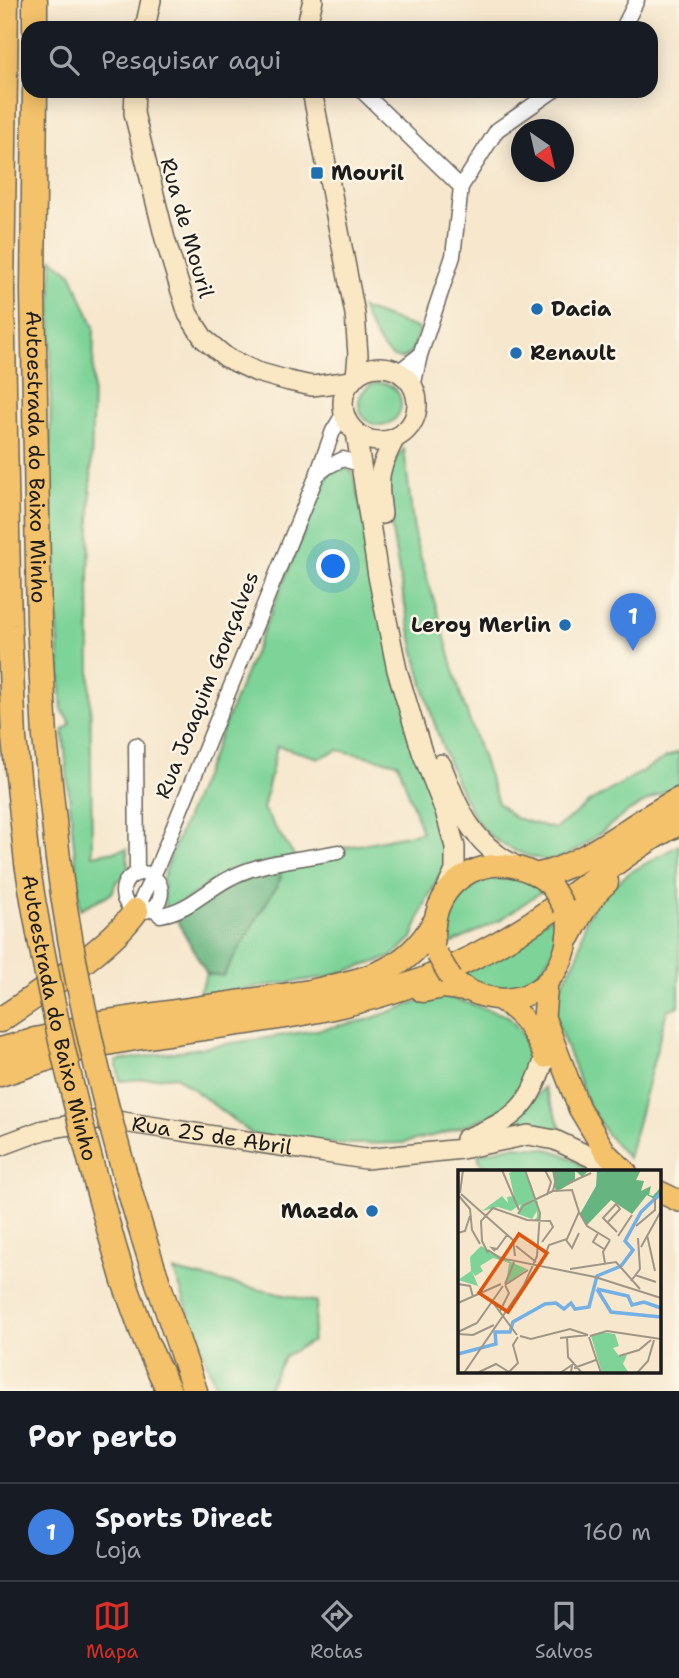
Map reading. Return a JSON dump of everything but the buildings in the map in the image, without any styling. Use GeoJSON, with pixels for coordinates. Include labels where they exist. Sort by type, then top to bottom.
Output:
{"type":"FeatureCollection","features":[{"type":"Feature","properties":{"kind":"highway","name":"Autoestrada do Baixo Minho"},"geometry":{"type":"LineString","coordinates":[[6,0],[2,293],[9,638],[14,738],[27,863],[49,991],[73,1100],[124,1281],[146,1342],[169,1391]]}},
{"type":"Feature","properties":{"kind":"highway"},"geometry":{"type":"LineString","coordinates":[[35,0],[35,21]]}},
{"type":"Feature","properties":{"kind":"highway","name":"Autoestrada do Baixo Minho"},"geometry":{"type":"LineString","coordinates":[[35,98],[33,291],[39,623],[45,737],[58,859],[72,953],[100,1079],[126,1179],[195,1391]]}},
{"type":"Feature","properties":{"kind":"highway"},"geometry":{"type":"LineString","coordinates":[[543,879],[679,800]]}},
{"type":"Feature","properties":{"kind":"highway"},"geometry":{"type":"LineString","coordinates":[[38,1051],[100,1033],[311,1001],[397,978],[505,926],[623,843],[657,821],[679,811]]}},
{"type":"Feature","properties":{"kind":"highway"},"geometry":{"type":"LineString","coordinates":[[38,1051],[268,1020],[375,997],[472,959],[513,936],[641,845],[679,823]]}},
{"type":"Feature","properties":{"kind":"highway"},"geometry":{"type":"LineString","coordinates":[[569,936],[595,892],[617,873],[679,834]]}},
{"type":"Feature","properties":{"kind":"highway"},"geometry":{"type":"LineString","coordinates":[[0,1020],[68,972],[145,909]]}},
{"type":"Feature","properties":{"kind":"highway"},"geometry":{"type":"LineString","coordinates":[[0,1074],[38,1051],[100,1023],[296,994],[343,984],[389,969],[409,957],[424,942],[433,925]]}},
{"type":"Feature","properties":{"kind":"highway"},"geometry":{"type":"LineString","coordinates":[[0,1050],[38,1051],[330,1018],[424,989],[457,983]]}},
{"type":"Feature","properties":{"kind":"highway"},"geometry":{"type":"LineString","coordinates":[[166,1307],[205,1391]]}},
{"type":"Feature","properties":{"kind":"highway"},"geometry":{"type":"LineString","coordinates":[[146,1342],[160,1391]]}},
{"type":"Feature","properties":{"kind":"main road"},"geometry":{"type":"LineString","coordinates":[[146,21],[151,0]]}},
{"type":"Feature","properties":{"kind":"main road"},"geometry":{"type":"LineString","coordinates":[[308,21],[313,0]]}},
{"type":"Feature","properties":{"kind":"main road","name":"Rua de Mouril"},"geometry":{"type":"LineString","coordinates":[[135,98],[134,113],[144,159],[188,314],[204,339],[227,358],[257,372],[312,386],[343,410]]}},
{"type":"Feature","properties":{"kind":"main road"},"geometry":{"type":"LineString","coordinates":[[313,98],[355,314],[358,355],[354,378],[344,394],[343,410],[348,424],[356,432],[373,441],[396,438]]}},
{"type":"Feature","properties":{"kind":"main road"},"geometry":{"type":"LineString","coordinates":[[355,314],[391,370],[413,387],[417,405],[416,414],[406,430],[396,438],[382,464],[379,488],[390,572],[409,664],[434,748],[463,814],[477,837],[487,848],[543,879],[564,907],[568,918],[566,953],[558,969],[547,982],[533,992],[517,998],[487,999],[457,983],[437,954],[433,940],[437,909],[455,871],[455,847],[397,670],[378,576],[356,432]]}},
{"type":"Feature","properties":{"kind":"main road"},"geometry":{"type":"LineString","coordinates":[[354,378],[369,369],[391,370]]}},
{"type":"Feature","properties":{"kind":"main road","name":"Rua de Mouril"},"geometry":{"type":"LineString","coordinates":[[312,386],[354,378]]}},
{"type":"Feature","properties":{"kind":"main road"},"geometry":{"type":"LineString","coordinates":[[444,894],[458,880],[475,869],[494,864],[514,865]]}},
{"type":"Feature","properties":{"kind":"main road"},"geometry":{"type":"LineString","coordinates":[[547,982],[544,1017],[579,1108],[606,1153],[624,1170]]}},
{"type":"Feature","properties":{"kind":"main road","name":"Rua 25 de Abril"},"geometry":{"type":"LineString","coordinates":[[500,1000],[515,1009],[527,1022],[568,1113],[603,1166]]}},
{"type":"Feature","properties":{"kind":"main road","name":"Rua 25 de Abril"},"geometry":{"type":"LineString","coordinates":[[427,1154],[498,1124],[521,1109],[537,1083],[545,1057]]}},
{"type":"Feature","properties":{"kind":"main road","name":"Rua 25 de Abril"},"geometry":{"type":"LineString","coordinates":[[0,1146],[43,1130],[104,1119],[365,1159],[462,1149],[528,1135],[555,1140],[603,1166]]}},
{"type":"Feature","properties":{"kind":"main road"},"geometry":{"type":"LineString","coordinates":[[662,1193],[679,1201]]}},
{"type":"Feature","properties":{"kind":"main road"},"geometry":{"type":"LineString","coordinates":[[662,1207],[679,1213]]}},
{"type":"Feature","properties":{"kind":"street"},"geometry":{"type":"LineString","coordinates":[[626,21],[637,0]]}},
{"type":"Feature","properties":{"kind":"street"},"geometry":{"type":"LineString","coordinates":[[369,98],[461,187]]}},
{"type":"Feature","properties":{"kind":"street"},"geometry":{"type":"LineString","coordinates":[[413,387],[420,355],[453,256],[461,187],[497,130],[543,98]]}},
{"type":"Feature","properties":{"kind":"street"},"geometry":{"type":"LineString","coordinates":[[391,370],[420,355]]}},
{"type":"Feature","properties":{"kind":"street","name":"Rua Joaquim Gonçalves"},"geometry":{"type":"LineString","coordinates":[[145,909],[152,876],[343,410]]}},
{"type":"Feature","properties":{"kind":"street"},"geometry":{"type":"LineString","coordinates":[[317,475],[343,459],[362,465]]}},
{"type":"Feature","properties":{"kind":"street"},"geometry":{"type":"LineString","coordinates":[[135,745],[137,874]]}},
{"type":"Feature","properties":{"kind":"street"},"geometry":{"type":"LineString","coordinates":[[152,876],[137,874],[127,881],[123,893],[127,904],[160,915],[174,913],[231,877],[254,869],[338,852]]}},
{"type":"Feature","properties":{"kind":"green space"},"geometry":{"type":"Polygon","coordinates":[[[52,258],[71,273],[94,327],[89,580],[92,855],[127,849],[128,873],[116,882],[112,893],[80,909],[63,731],[70,724],[62,711],[50,479],[52,258]]]}},
{"type":"Feature","properties":{"kind":"green space"},"geometry":{"type":"Polygon","coordinates":[[[361,308],[419,329],[408,355],[393,357],[386,351],[373,333],[361,308]]]}},
{"type":"Feature","properties":{"kind":"green space"},"geometry":{"type":"Polygon","coordinates":[[[380,383],[395,389],[401,404],[395,419],[380,425],[365,419],[359,404],[365,389],[380,383]]]}},
{"type":"Feature","properties":{"kind":"green space"},"geometry":{"type":"Polygon","coordinates":[[[404,449],[415,539],[461,696],[498,803],[515,818],[555,829],[590,802],[679,752],[679,784],[628,812],[585,844],[557,859],[544,859],[521,853],[487,833],[473,814],[446,757],[417,662],[390,517],[390,477],[395,462],[404,449]]]}},
{"type":"Feature","properties":{"kind":"green space"},"geometry":{"type":"Polygon","coordinates":[[[340,467],[352,471],[447,835],[448,863],[427,899],[412,938],[392,957],[327,977],[197,996],[207,974],[224,975],[278,867],[343,848],[422,832],[398,763],[338,750],[319,758],[277,746],[263,809],[295,857],[228,871],[184,901],[165,909],[163,879],[174,847],[329,472],[340,467]]]}},
{"type":"Feature","properties":{"kind":"green space"},"geometry":{"type":"Polygon","coordinates":[[[679,845],[679,1006],[667,1010],[628,1158],[606,1133],[588,1104],[558,1025],[554,1006],[557,994],[578,955],[585,922],[599,897],[629,873],[679,845]]]}},
{"type":"Feature","properties":{"kind":"green space"},"geometry":{"type":"Polygon","coordinates":[[[278,867],[281,878],[223,976],[207,974],[175,917],[227,884],[278,867]]]}},
{"type":"Feature","properties":{"kind":"green space"},"geometry":{"type":"Polygon","coordinates":[[[497,874],[522,878],[542,891],[500,920],[445,947],[446,919],[454,898],[471,884],[497,874]]]}},
{"type":"Feature","properties":{"kind":"green space"},"geometry":{"type":"Polygon","coordinates":[[[555,915],[557,940],[551,955],[545,965],[526,981],[515,986],[490,988],[476,983],[461,970],[555,915]]]}},
{"type":"Feature","properties":{"kind":"green space"},"geometry":{"type":"Polygon","coordinates":[[[435,996],[446,996],[508,1016],[523,1034],[528,1051],[529,1077],[518,1098],[495,1114],[445,1133],[403,1143],[343,1144],[281,1140],[252,1134],[176,1076],[120,1081],[116,1061],[367,1020],[435,996]]]}},
{"type":"Feature","properties":{"kind":"green space"},"geometry":{"type":"Polygon","coordinates":[[[544,1087],[564,1135],[531,1127],[509,1127],[544,1087]]]}},
{"type":"Feature","properties":{"kind":"green space"},"geometry":{"type":"Polygon","coordinates":[[[512,1146],[534,1147],[563,1154],[587,1170],[487,1170],[480,1162],[478,1154],[512,1146]]]}},
{"type":"Feature","properties":{"kind":"green space"},"geometry":{"type":"Polygon","coordinates":[[[174,1271],[317,1302],[312,1341],[285,1356],[266,1391],[217,1391],[174,1271]]]}},
{"type":"Feature","properties":{"kind":"place","name":"Mouril"},"geometry":{"type":"Point","coordinates":[317,173]}},
{"type":"Feature","properties":{"kind":"place","name":"Dacia"},"geometry":{"type":"Point","coordinates":[537,309]}},
{"type":"Feature","properties":{"kind":"place","name":"Renault"},"geometry":{"type":"Point","coordinates":[516,353]}},
{"type":"Feature","properties":{"kind":"place","name":"Leroy Merlin"},"geometry":{"type":"Point","coordinates":[565,625]}},
{"type":"Feature","properties":{"kind":"place","name":"Sports Direct"},"geometry":{"type":"Point","coordinates":[633,651]}},
{"type":"Feature","properties":{"kind":"place","name":"Mazda"},"geometry":{"type":"Point","coordinates":[372,1211]}}]}
